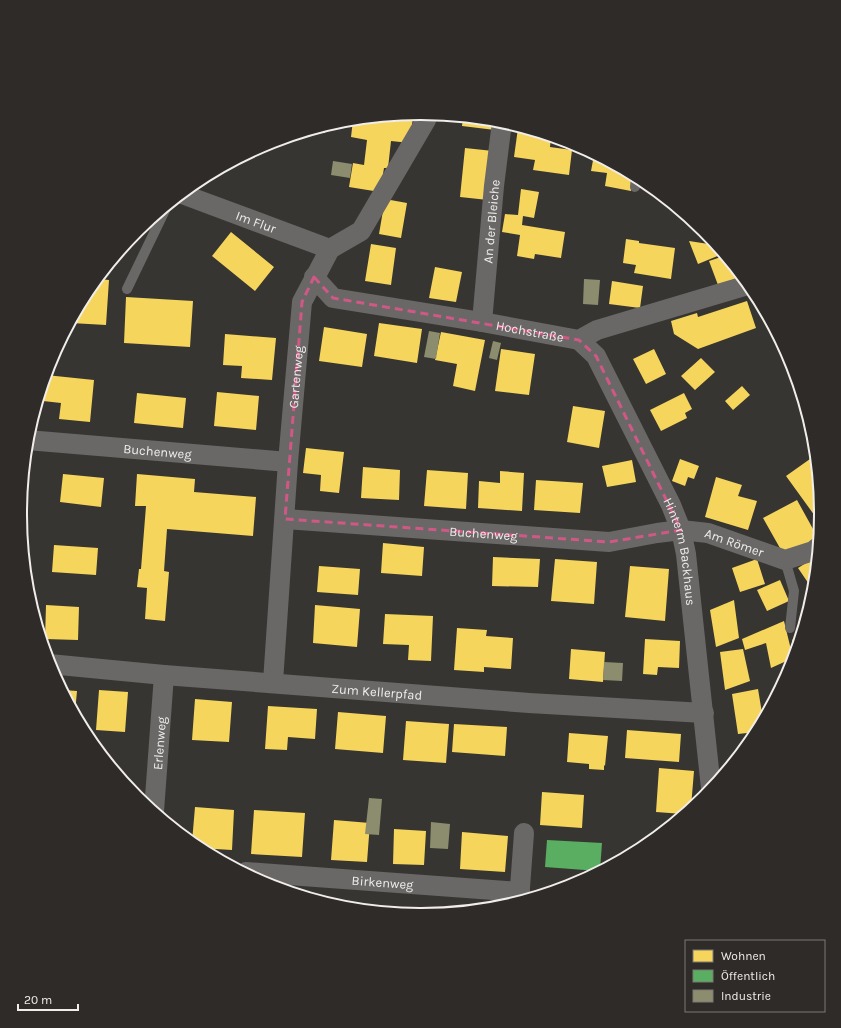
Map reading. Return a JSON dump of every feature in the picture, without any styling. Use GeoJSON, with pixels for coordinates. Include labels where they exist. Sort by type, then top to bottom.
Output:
{"type":"FeatureCollection","features":[{"type":"Feature","properties":{"kind":"street"},"geometry":{"type":"LineString","coordinates":[[330,249],[361,231],[426,120]]}},
{"type":"Feature","properties":{"kind":"street","name":"An der Bleiche"},"geometry":{"type":"LineString","coordinates":[[482,322],[501,129]]}},
{"type":"Feature","properties":{"kind":"street","name":"Im Flur"},"geometry":{"type":"LineString","coordinates":[[189,196],[330,249]]}},
{"type":"Feature","properties":{"kind":"street","name":"Gartenweg"},"geometry":{"type":"LineString","coordinates":[[273,682],[288,462],[302,302],[330,249]]}},
{"type":"Feature","properties":{"kind":"street","name":"Hochstraße"},"geometry":{"type":"LineString","coordinates":[[314,277],[333,298],[482,322],[579,340],[597,330],[742,287]]}},
{"type":"Feature","properties":{"kind":"street","name":"Hinterm Backhaus"},"geometry":{"type":"LineString","coordinates":[[579,340],[596,356],[671,505],[681,530],[686,554],[710,779]]}},
{"type":"Feature","properties":{"kind":"street","name":"Buchenweg"},"geometry":{"type":"LineString","coordinates":[[34,441],[288,462]]}},
{"type":"Feature","properties":{"kind":"street","name":"Buchenweg"},"geometry":{"type":"LineString","coordinates":[[285,519],[609,542],[681,530]]}},
{"type":"Feature","properties":{"kind":"street","name":"Am Römer"},"geometry":{"type":"LineString","coordinates":[[681,530],[708,533],[785,560]]}},
{"type":"Feature","properties":{"kind":"street"},"geometry":{"type":"LineString","coordinates":[[785,560],[812,551]]}},
{"type":"Feature","properties":{"kind":"street","name":"Zum Kellerpfad"},"geometry":{"type":"LineString","coordinates":[[57,665],[164,675],[273,682],[529,703],[704,713]]}},
{"type":"Feature","properties":{"kind":"street","name":"Erlenweg"},"geometry":{"type":"LineString","coordinates":[[155,804],[164,675]]}},
{"type":"Feature","properties":{"kind":"street"},"geometry":{"type":"LineString","coordinates":[[519,895],[524,833]]}},
{"type":"Feature","properties":{"kind":"street","name":"Birkenweg"},"geometry":{"type":"LineString","coordinates":[[259,873],[515,896]]}},
{"type":"Feature","properties":{"kind":"lane"},"geometry":{"type":"LineString","coordinates":[[127,289],[163,217]]}},
{"type":"Feature","properties":{"kind":"lane"},"geometry":{"type":"LineString","coordinates":[[785,560],[794,591],[790,628]]}},
{"type":"Feature","properties":{"kind":"highlighted area"},"geometry":{"type":"Polygon","coordinates":[[[314,277],[333,298],[579,340],[596,356],[681,530],[609,542],[285,519],[302,302],[314,277]]]}},
{"type":"Feature","properties":{"kind":"building: Wohnen"},"geometry":{"type":"Polygon","coordinates":[[[413,120],[410,143],[391,141],[388,168],[384,168],[380,192],[349,187],[353,163],[364,165],[367,140],[351,137],[352,127],[413,120]]]}},
{"type":"Feature","properties":{"kind":"building: Wohnen"},"geometry":{"type":"Polygon","coordinates":[[[462,123],[495,128],[495,130],[462,126],[462,123]]]}},
{"type":"Feature","properties":{"kind":"building: Wohnen"},"geometry":{"type":"Polygon","coordinates":[[[517,133],[550,142],[550,147],[572,150],[569,175],[533,170],[535,160],[514,157],[517,133]]]}},
{"type":"Feature","properties":{"kind":"building: Wohnen"},"geometry":{"type":"Polygon","coordinates":[[[465,148],[493,151],[488,200],[460,197],[465,148]]]}},
{"type":"Feature","properties":{"kind":"building: Wohnen"},"geometry":{"type":"Polygon","coordinates":[[[593,160],[633,183],[631,191],[605,186],[607,173],[591,171],[593,160]]]}},
{"type":"Feature","properties":{"kind":"building: Wohnen"},"geometry":{"type":"Polygon","coordinates":[[[521,189],[539,192],[534,218],[523,216],[522,225],[565,232],[561,258],[535,254],[534,259],[517,256],[520,235],[502,232],[505,214],[518,215],[521,189]]]}},
{"type":"Feature","properties":{"kind":"building: Wohnen"},"geometry":{"type":"Polygon","coordinates":[[[385,199],[407,203],[401,238],[379,234],[385,199]]]}},
{"type":"Feature","properties":{"kind":"building: Wohnen"},"geometry":{"type":"Polygon","coordinates":[[[231,232],[274,267],[255,291],[212,256],[231,232]]]}},
{"type":"Feature","properties":{"kind":"building: Wohnen"},"geometry":{"type":"Polygon","coordinates":[[[626,239],[639,241],[639,243],[675,248],[671,279],[634,273],[636,265],[623,263],[626,239]]]}},
{"type":"Feature","properties":{"kind":"building: Wohnen"},"geometry":{"type":"Polygon","coordinates":[[[689,241],[706,244],[717,256],[698,264],[689,241]]]}},
{"type":"Feature","properties":{"kind":"building: Wohnen"},"geometry":{"type":"Polygon","coordinates":[[[371,244],[396,248],[391,285],[365,281],[371,244]]]}},
{"type":"Feature","properties":{"kind":"building: Wohnen"},"geometry":{"type":"Polygon","coordinates":[[[719,258],[736,279],[718,285],[709,261],[719,258]]]}},
{"type":"Feature","properties":{"kind":"building: Wohnen"},"geometry":{"type":"Polygon","coordinates":[[[435,267],[462,272],[456,302],[429,298],[435,267]]]}},
{"type":"Feature","properties":{"kind":"building: Wohnen"},"geometry":{"type":"Polygon","coordinates":[[[104,280],[109,280],[106,325],[77,323],[104,280]]]}},
{"type":"Feature","properties":{"kind":"building: Wohnen"},"geometry":{"type":"Polygon","coordinates":[[[612,281],[643,286],[640,308],[609,304],[612,281]]]}},
{"type":"Feature","properties":{"kind":"building: Wohnen"},"geometry":{"type":"Polygon","coordinates":[[[126,297],[193,301],[190,347],[124,343],[126,297]]]}},
{"type":"Feature","properties":{"kind":"building: Wohnen"},"geometry":{"type":"Polygon","coordinates":[[[747,301],[756,328],[698,349],[674,334],[671,321],[697,313],[698,317],[747,301]]]}},
{"type":"Feature","properties":{"kind":"building: Wohnen"},"geometry":{"type":"Polygon","coordinates":[[[379,323],[422,329],[417,363],[374,356],[379,323]]]}},
{"type":"Feature","properties":{"kind":"building: Wohnen"},"geometry":{"type":"Polygon","coordinates":[[[324,327],[367,334],[362,367],[319,361],[324,327]]]}},
{"type":"Feature","properties":{"kind":"building: Wohnen"},"geometry":{"type":"Polygon","coordinates":[[[441,332],[485,340],[475,391],[453,386],[457,364],[435,360],[441,332]]]}},
{"type":"Feature","properties":{"kind":"building: Wohnen"},"geometry":{"type":"Polygon","coordinates":[[[225,334],[276,338],[272,380],[241,378],[242,366],[223,365],[225,334]]]}},
{"type":"Feature","properties":{"kind":"building: Wohnen"},"geometry":{"type":"Polygon","coordinates":[[[501,349],[535,354],[529,395],[495,391],[501,349]]]}},
{"type":"Feature","properties":{"kind":"building: Wohnen"},"geometry":{"type":"Polygon","coordinates":[[[654,349],[666,374],[646,384],[633,359],[654,349]]]}},
{"type":"Feature","properties":{"kind":"building: Wohnen"},"geometry":{"type":"Polygon","coordinates":[[[701,358],[715,372],[695,390],[681,376],[701,358]]]}},
{"type":"Feature","properties":{"kind":"building: Wohnen"},"geometry":{"type":"Polygon","coordinates":[[[52,376],[94,380],[90,422],[59,419],[61,403],[44,401],[52,376]]]}},
{"type":"Feature","properties":{"kind":"building: Wohnen"},"geometry":{"type":"Polygon","coordinates":[[[742,386],[750,395],[733,410],[725,401],[742,386]]]}},
{"type":"Feature","properties":{"kind":"building: Wohnen"},"geometry":{"type":"Polygon","coordinates":[[[217,392],[259,396],[256,430],[214,426],[217,392]]]}},
{"type":"Feature","properties":{"kind":"building: Wohnen"},"geometry":{"type":"Polygon","coordinates":[[[137,393],[186,398],[183,428],[134,423],[137,393]]]}},
{"type":"Feature","properties":{"kind":"building: Wohnen"},"geometry":{"type":"Polygon","coordinates":[[[684,393],[692,409],[685,413],[687,418],[661,431],[650,410],[684,393]]]}},
{"type":"Feature","properties":{"kind":"building: Wohnen"},"geometry":{"type":"Polygon","coordinates":[[[573,406],[605,411],[599,448],[567,442],[573,406]]]}},
{"type":"Feature","properties":{"kind":"building: Wohnen"},"geometry":{"type":"Polygon","coordinates":[[[306,448],[344,452],[339,493],[320,491],[321,475],[303,473],[306,448]]]}},
{"type":"Feature","properties":{"kind":"building: Wohnen"},"geometry":{"type":"Polygon","coordinates":[[[680,459],[699,466],[694,479],[688,477],[685,486],[672,481],[680,459]]]}},
{"type":"Feature","properties":{"kind":"building: Wohnen"},"geometry":{"type":"Polygon","coordinates":[[[810,459],[814,515],[786,476],[810,459]]]}},
{"type":"Feature","properties":{"kind":"building: Wohnen"},"geometry":{"type":"Polygon","coordinates":[[[632,460],[636,482],[607,487],[602,466],[632,460]]]}},
{"type":"Feature","properties":{"kind":"building: Wohnen"},"geometry":{"type":"Polygon","coordinates":[[[363,467],[400,470],[399,500],[361,498],[363,467]]]}},
{"type":"Feature","properties":{"kind":"building: Wohnen"},"geometry":{"type":"Polygon","coordinates":[[[427,470],[468,473],[466,509],[424,506],[427,470]]]}},
{"type":"Feature","properties":{"kind":"building: Wohnen"},"geometry":{"type":"Polygon","coordinates":[[[500,471],[524,473],[522,511],[478,508],[479,481],[500,483],[500,471]]]}},
{"type":"Feature","properties":{"kind":"building: Wohnen"},"geometry":{"type":"Polygon","coordinates":[[[63,474],[104,478],[101,507],[60,502],[63,474]]]}},
{"type":"Feature","properties":{"kind":"building: Wohnen"},"geometry":{"type":"Polygon","coordinates":[[[137,474],[195,479],[194,492],[256,497],[253,536],[167,529],[164,571],[169,572],[165,621],[145,619],[147,588],[137,587],[139,569],[141,569],[146,506],[135,506],[137,474]]]}},
{"type":"Feature","properties":{"kind":"building: Wohnen"},"geometry":{"type":"Polygon","coordinates":[[[716,477],[742,485],[738,496],[757,501],[748,530],[705,517],[716,477]]]}},
{"type":"Feature","properties":{"kind":"building: Wohnen"},"geometry":{"type":"Polygon","coordinates":[[[536,480],[583,483],[580,513],[534,510],[536,480]]]}},
{"type":"Feature","properties":{"kind":"building: Wohnen"},"geometry":{"type":"Polygon","coordinates":[[[797,500],[813,530],[813,541],[785,557],[763,518],[797,500]]]}},
{"type":"Feature","properties":{"kind":"building: Wohnen"},"geometry":{"type":"Polygon","coordinates":[[[383,543],[424,547],[422,576],[381,573],[383,543]]]}},
{"type":"Feature","properties":{"kind":"building: Wohnen"},"geometry":{"type":"Polygon","coordinates":[[[54,545],[98,548],[96,575],[52,572],[54,545]]]}},
{"type":"Feature","properties":{"kind":"building: Wohnen"},"geometry":{"type":"Polygon","coordinates":[[[493,557],[540,559],[538,587],[492,586],[493,557]]]}},
{"type":"Feature","properties":{"kind":"building: Wohnen"},"geometry":{"type":"Polygon","coordinates":[[[555,559],[597,562],[594,604],[551,601],[555,559]]]}},
{"type":"Feature","properties":{"kind":"building: Wohnen"},"geometry":{"type":"Polygon","coordinates":[[[757,559],[765,584],[740,592],[732,568],[757,559]]]}},
{"type":"Feature","properties":{"kind":"building: Wohnen"},"geometry":{"type":"Polygon","coordinates":[[[811,560],[808,582],[798,568],[811,560]]]}},
{"type":"Feature","properties":{"kind":"building: Wohnen"},"geometry":{"type":"Polygon","coordinates":[[[319,566],[360,569],[358,595],[317,592],[319,566]]]}},
{"type":"Feature","properties":{"kind":"building: Wohnen"},"geometry":{"type":"Polygon","coordinates":[[[630,566],[669,569],[665,621],[625,617],[630,566]]]}},
{"type":"Feature","properties":{"kind":"building: Wohnen"},"geometry":{"type":"Polygon","coordinates":[[[780,580],[789,601],[767,611],[757,590],[780,580]]]}},
{"type":"Feature","properties":{"kind":"building: Wohnen"},"geometry":{"type":"Polygon","coordinates":[[[734,600],[739,638],[716,647],[710,610],[734,600]]]}},
{"type":"Feature","properties":{"kind":"building: Wohnen"},"geometry":{"type":"Polygon","coordinates":[[[46,605],[79,607],[78,640],[48,639],[45,632],[46,605]]]}},
{"type":"Feature","properties":{"kind":"building: Wohnen"},"geometry":{"type":"Polygon","coordinates":[[[315,605],[360,609],[357,647],[313,643],[315,605]]]}},
{"type":"Feature","properties":{"kind":"building: Wohnen"},"geometry":{"type":"Polygon","coordinates":[[[385,614],[433,616],[431,661],[408,660],[409,645],[383,644],[385,614]]]}},
{"type":"Feature","properties":{"kind":"building: Wohnen"},"geometry":{"type":"Polygon","coordinates":[[[784,621],[790,647],[785,662],[771,668],[766,643],[745,650],[742,639],[784,621]]]}},
{"type":"Feature","properties":{"kind":"building: Wohnen"},"geometry":{"type":"Polygon","coordinates":[[[457,628],[487,630],[486,636],[513,638],[511,669],[484,667],[484,672],[454,670],[457,628]]]}},
{"type":"Feature","properties":{"kind":"building: Wohnen"},"geometry":{"type":"Polygon","coordinates":[[[645,639],[680,641],[679,668],[658,667],[657,675],[643,674],[645,639]]]}},
{"type":"Feature","properties":{"kind":"building: Wohnen"},"geometry":{"type":"Polygon","coordinates":[[[571,649],[605,652],[603,682],[569,679],[571,649]]]}},
{"type":"Feature","properties":{"kind":"building: Wohnen"},"geometry":{"type":"Polygon","coordinates":[[[743,649],[750,681],[725,690],[720,652],[743,649]]]}},
{"type":"Feature","properties":{"kind":"building: Wohnen"},"geometry":{"type":"Polygon","coordinates":[[[758,689],[762,710],[748,733],[738,734],[732,694],[758,689]]]}},
{"type":"Feature","properties":{"kind":"building: Wohnen"},"geometry":{"type":"Polygon","coordinates":[[[69,690],[77,691],[76,703],[69,690]]]}},
{"type":"Feature","properties":{"kind":"building: Wohnen"},"geometry":{"type":"Polygon","coordinates":[[[99,690],[128,692],[125,732],[96,730],[99,690]]]}},
{"type":"Feature","properties":{"kind":"building: Wohnen"},"geometry":{"type":"Polygon","coordinates":[[[195,699],[232,702],[229,742],[192,740],[195,699]]]}},
{"type":"Feature","properties":{"kind":"building: Wohnen"},"geometry":{"type":"Polygon","coordinates":[[[268,706],[317,709],[315,739],[288,737],[287,750],[265,749],[268,706]]]}},
{"type":"Feature","properties":{"kind":"building: Wohnen"},"geometry":{"type":"Polygon","coordinates":[[[338,712],[386,716],[383,753],[335,749],[338,712]]]}},
{"type":"Feature","properties":{"kind":"building: Wohnen"},"geometry":{"type":"Polygon","coordinates":[[[406,721],[449,724],[446,763],[403,760],[406,721]]]}},
{"type":"Feature","properties":{"kind":"building: Wohnen"},"geometry":{"type":"Polygon","coordinates":[[[454,724],[507,727],[505,756],[452,752],[454,724]]]}},
{"type":"Feature","properties":{"kind":"building: Wohnen"},"geometry":{"type":"Polygon","coordinates":[[[627,730],[681,734],[679,762],[625,758],[627,730]]]}},
{"type":"Feature","properties":{"kind":"building: Wohnen"},"geometry":{"type":"Polygon","coordinates":[[[569,733],[608,736],[604,770],[589,769],[589,764],[567,762],[569,733]]]}},
{"type":"Feature","properties":{"kind":"building: Wohnen"},"geometry":{"type":"Polygon","coordinates":[[[659,768],[694,771],[692,799],[676,813],[656,812],[659,768]]]}},
{"type":"Feature","properties":{"kind":"building: Wohnen"},"geometry":{"type":"Polygon","coordinates":[[[542,792],[584,795],[582,828],[540,825],[542,792]]]}},
{"type":"Feature","properties":{"kind":"building: Wohnen"},"geometry":{"type":"Polygon","coordinates":[[[195,807],[234,810],[232,850],[214,849],[193,834],[195,807]]]}},
{"type":"Feature","properties":{"kind":"building: Wohnen"},"geometry":{"type":"Polygon","coordinates":[[[254,810],[305,813],[302,857],[251,854],[254,810]]]}},
{"type":"Feature","properties":{"kind":"building: Wohnen"},"geometry":{"type":"Polygon","coordinates":[[[334,820],[370,823],[367,862],[331,860],[334,820]]]}},
{"type":"Feature","properties":{"kind":"building: Wohnen"},"geometry":{"type":"Polygon","coordinates":[[[394,829],[426,831],[424,865],[393,864],[394,829]]]}},
{"type":"Feature","properties":{"kind":"building: Wohnen"},"geometry":{"type":"Polygon","coordinates":[[[462,832],[508,836],[505,872],[460,869],[462,832]]]}},
{"type":"Feature","properties":{"kind":"building: Öffentlich"},"geometry":{"type":"Polygon","coordinates":[[[547,840],[602,843],[600,864],[588,870],[545,867],[547,840]]]}},
{"type":"Feature","properties":{"kind":"building: Industrie"},"geometry":{"type":"Polygon","coordinates":[[[333,161],[352,164],[350,178],[331,175],[333,161]]]}},
{"type":"Feature","properties":{"kind":"building: Industrie"},"geometry":{"type":"Polygon","coordinates":[[[584,279],[600,280],[598,305],[583,304],[584,279]]]}},
{"type":"Feature","properties":{"kind":"building: Industrie"},"geometry":{"type":"Polygon","coordinates":[[[429,331],[440,333],[436,359],[424,357],[429,331]]]}},
{"type":"Feature","properties":{"kind":"building: Industrie"},"geometry":{"type":"Polygon","coordinates":[[[493,341],[501,343],[497,360],[489,358],[493,341]]]}},
{"type":"Feature","properties":{"kind":"building: Industrie"},"geometry":{"type":"Polygon","coordinates":[[[604,662],[623,663],[622,681],[603,680],[604,662]]]}},
{"type":"Feature","properties":{"kind":"building: Industrie"},"geometry":{"type":"Polygon","coordinates":[[[369,798],[382,799],[379,835],[365,834],[369,798]]]}},
{"type":"Feature","properties":{"kind":"building: Industrie"},"geometry":{"type":"Polygon","coordinates":[[[431,822],[450,824],[448,849],[430,848],[431,822]]]}}]}
